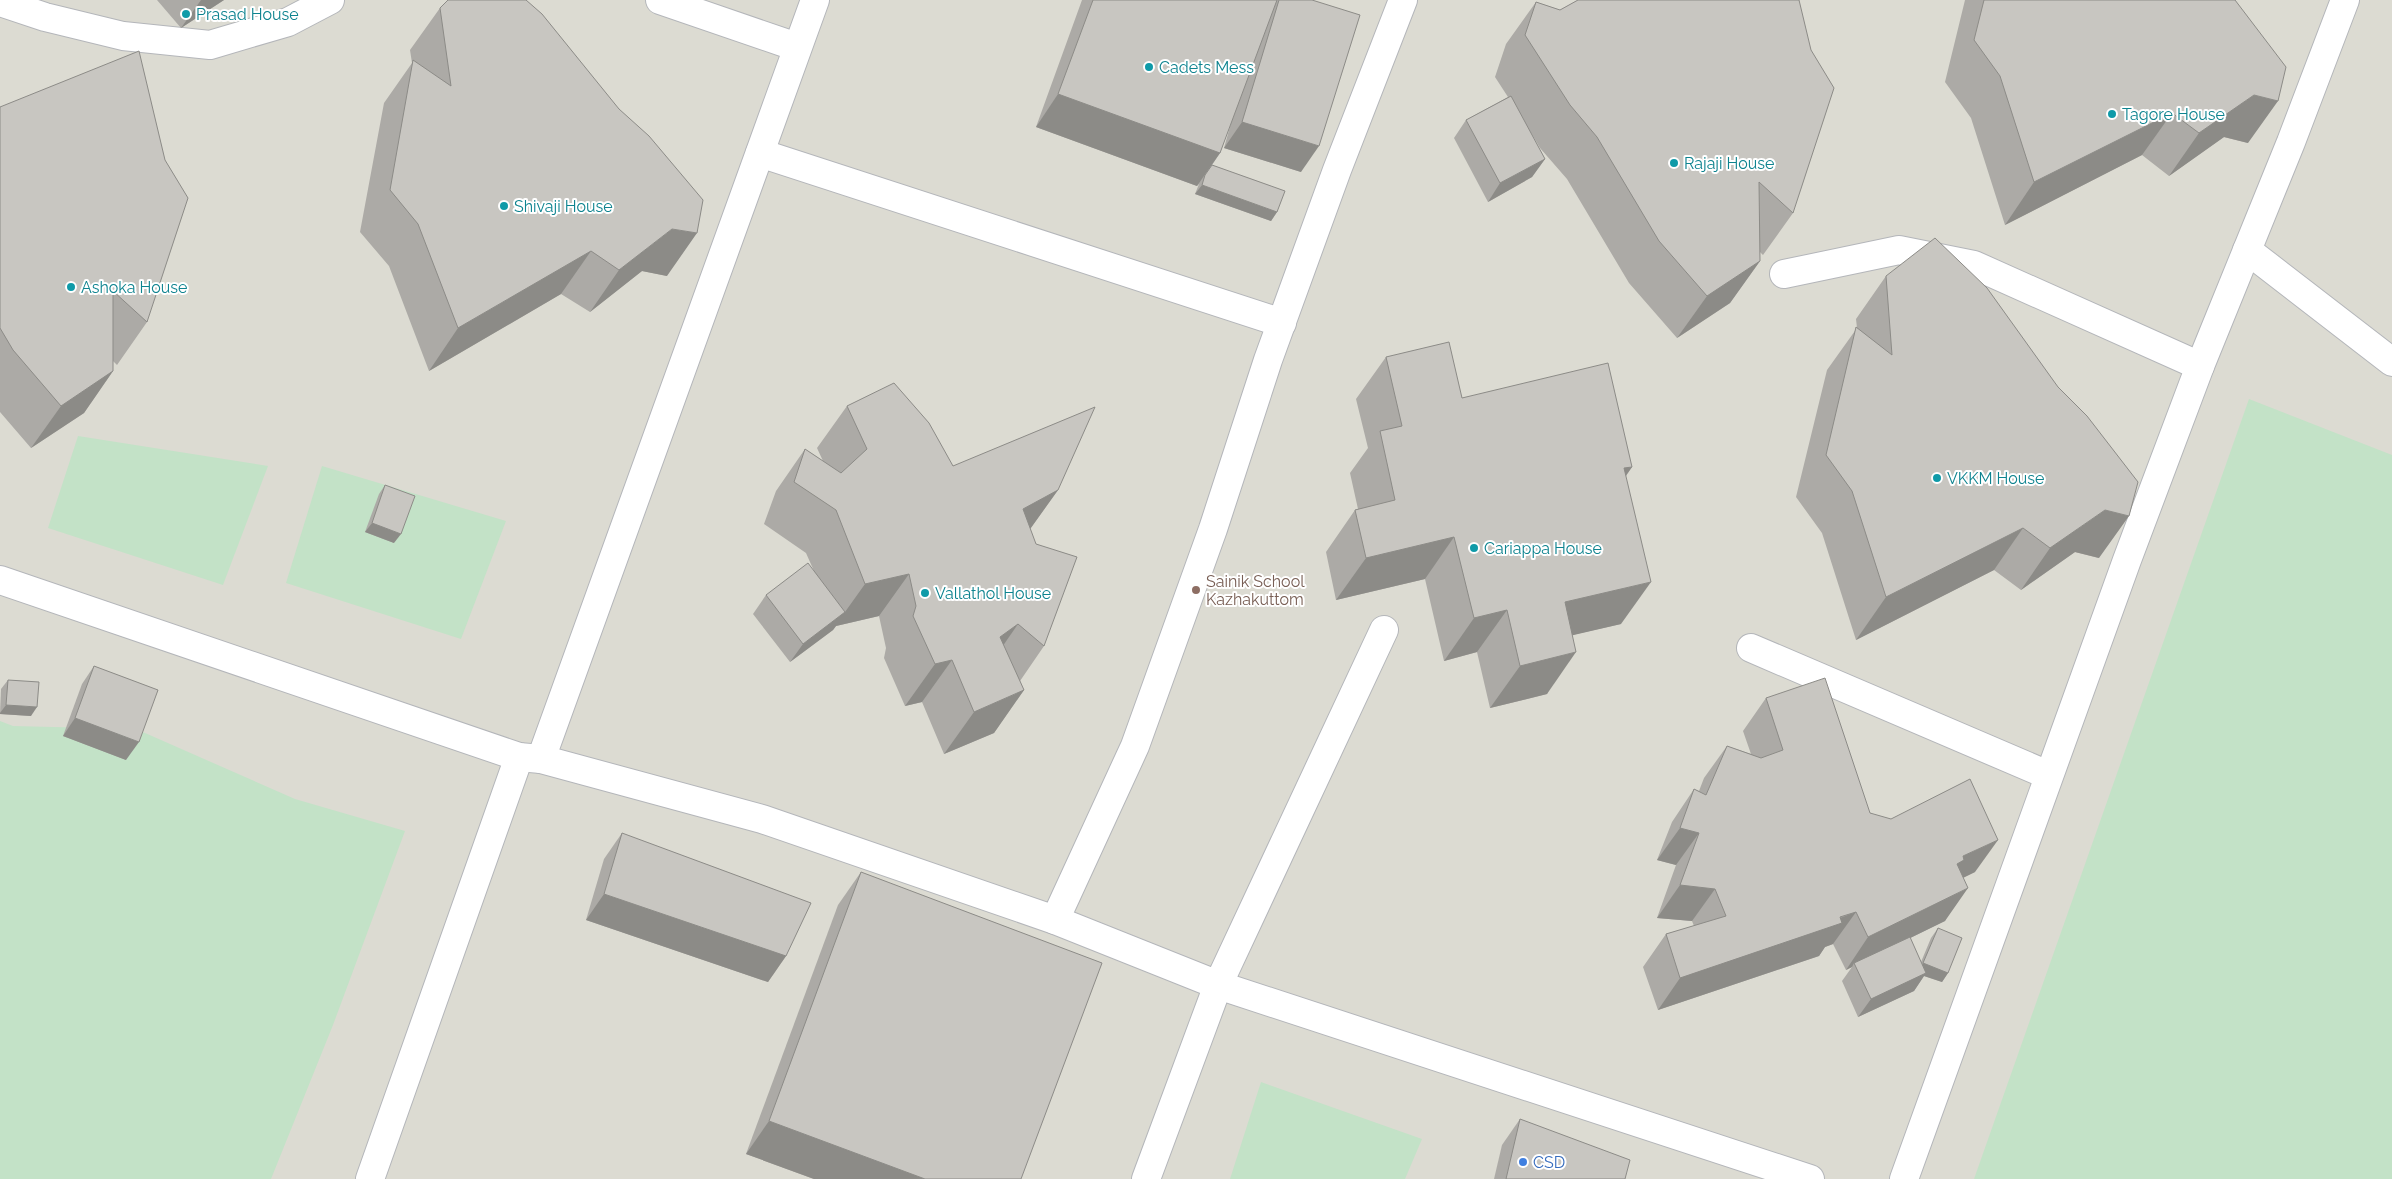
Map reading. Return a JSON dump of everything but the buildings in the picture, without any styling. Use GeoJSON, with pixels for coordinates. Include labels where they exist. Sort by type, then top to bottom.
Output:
{"type":"FeatureCollection","features":[{"type":"Feature","properties":{"kind":"street"},"geometry":{"type":"LineString","coordinates":[[0,2],[45,17],[123,36],[210,45],[288,22],[330,0]]}},
{"type":"Feature","properties":{"kind":"street"},"geometry":{"type":"LineString","coordinates":[[660,0],[797,48]]}},
{"type":"Feature","properties":{"kind":"street"},"geometry":{"type":"LineString","coordinates":[[370,1179],[760,153],[815,0]]}},
{"type":"Feature","properties":{"kind":"street"},"geometry":{"type":"LineString","coordinates":[[1054,920],[1135,746],[1213,529],[1268,360],[1337,170],[1403,0]]}},
{"type":"Feature","properties":{"kind":"street"},"geometry":{"type":"LineString","coordinates":[[1904,1179],[2048,775],[2200,366],[2345,0]]}},
{"type":"Feature","properties":{"kind":"street"},"geometry":{"type":"LineString","coordinates":[[760,153],[1282,323]]}},
{"type":"Feature","properties":{"kind":"street"},"geometry":{"type":"LineString","coordinates":[[1784,274],[1899,250],[1974,265],[2200,366]]}},
{"type":"Feature","properties":{"kind":"street"},"geometry":{"type":"LineString","coordinates":[[2247,250],[2392,362]]}},
{"type":"Feature","properties":{"kind":"street"},"geometry":{"type":"LineString","coordinates":[[0,580],[530,758],[762,819],[1054,920],[1218,985],[1810,1179]]}},
{"type":"Feature","properties":{"kind":"street"},"geometry":{"type":"LineString","coordinates":[[1146,1179],[1218,985],[1384,630]]}},
{"type":"Feature","properties":{"kind":"street"},"geometry":{"type":"LineString","coordinates":[[1751,648],[2048,775]]}},
{"type":"Feature","properties":{"kind":"shaded area","name":"Sainik School Kazhakuttom"},"geometry":{"type":"Polygon","coordinates":[[[0,0],[2392,0],[2392,1179],[0,1179],[0,0]]]}},
{"type":"Feature","properties":{"kind":"green space"},"geometry":{"type":"Polygon","coordinates":[[[2249,399],[2392,455],[2392,1179],[1974,1179],[2249,399]]]}},
{"type":"Feature","properties":{"kind":"green space"},"geometry":{"type":"Polygon","coordinates":[[[78,436],[268,466],[223,585],[48,528],[78,436]]]}},
{"type":"Feature","properties":{"kind":"green space"},"geometry":{"type":"Polygon","coordinates":[[[322,466],[506,521],[461,639],[286,583],[322,466]]]}},
{"type":"Feature","properties":{"kind":"green space"},"geometry":{"type":"Polygon","coordinates":[[[0,721],[13,726],[136,729],[295,799],[405,831],[333,1025],[271,1179],[0,1179],[0,721]]]}},
{"type":"Feature","properties":{"kind":"green space"},"geometry":{"type":"Polygon","coordinates":[[[1261,1082],[1422,1139],[1405,1179],[1230,1179],[1261,1082]]]}},
{"type":"Feature","properties":{"kind":"place","name":"Prasad House"},"geometry":{"type":"Point","coordinates":[186,14]}},
{"type":"Feature","properties":{"kind":"place","name":"Cadets Mess"},"geometry":{"type":"Point","coordinates":[1149,67]}},
{"type":"Feature","properties":{"kind":"place","name":"Tagore House"},"geometry":{"type":"Point","coordinates":[2112,114]}},
{"type":"Feature","properties":{"kind":"place","name":"Rajaji House"},"geometry":{"type":"Point","coordinates":[1674,163]}},
{"type":"Feature","properties":{"kind":"place","name":"Shivaji House"},"geometry":{"type":"Point","coordinates":[504,206]}},
{"type":"Feature","properties":{"kind":"place","name":"Ashoka House"},"geometry":{"type":"Point","coordinates":[71,287]}},
{"type":"Feature","properties":{"kind":"place","name":"VKKM House"},"geometry":{"type":"Point","coordinates":[1937,478]}},
{"type":"Feature","properties":{"kind":"place","name":"Cariappa House"},"geometry":{"type":"Point","coordinates":[1474,548]}},
{"type":"Feature","properties":{"kind":"place","name":"Sainik School Kazhakuttom"},"geometry":{"type":"Point","coordinates":[1196,590]}},
{"type":"Feature","properties":{"kind":"place","name":"Vallathol House"},"geometry":{"type":"Point","coordinates":[925,593]}},
{"type":"Feature","properties":{"kind":"place","name":"CSD"},"geometry":{"type":"Point","coordinates":[1523,1162]}}]}
